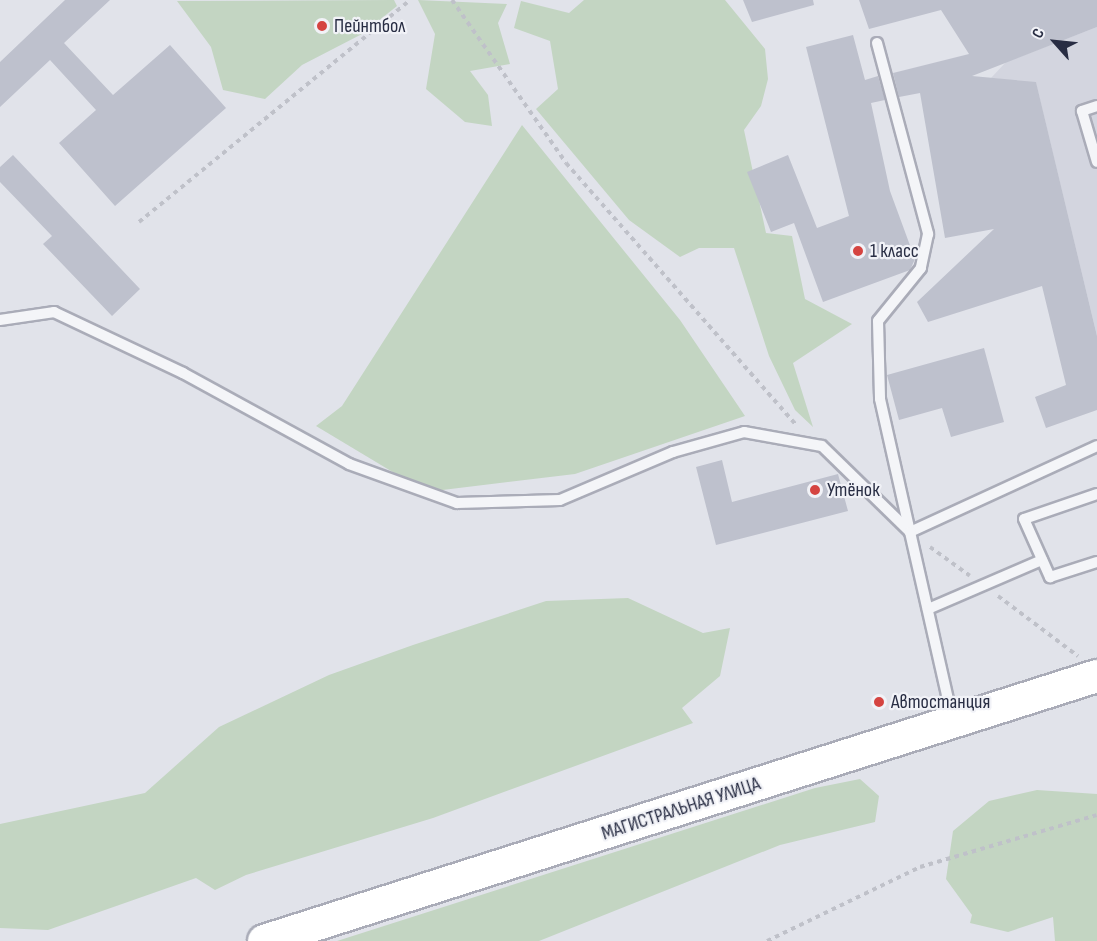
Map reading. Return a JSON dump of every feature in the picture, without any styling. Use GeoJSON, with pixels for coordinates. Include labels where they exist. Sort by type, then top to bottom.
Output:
{"type":"FeatureCollection","features":[{"type":"Feature","properties":{"kind":"main road","name":"МАГИСТРАЛЬНАЯ УЛИЦА"},"geometry":{"type":"LineString","coordinates":[[264,941],[1091,678]]}},
{"type":"Feature","properties":{"kind":"lane"},"geometry":{"type":"LineString","coordinates":[[877,43],[928,234],[921,268],[878,321],[880,399],[953,722]]}},
{"type":"Feature","properties":{"kind":"lane"},"geometry":{"type":"LineString","coordinates":[[1097,106],[1082,111],[1097,162]]}},
{"type":"Feature","properties":{"kind":"lane"},"geometry":{"type":"LineString","coordinates":[[0,320],[54,312],[183,373],[349,464],[457,503],[560,500],[673,452],[744,432],[822,446],[910,532]]}},
{"type":"Feature","properties":{"kind":"lane"},"geometry":{"type":"LineString","coordinates":[[910,532],[1097,446]]}},
{"type":"Feature","properties":{"kind":"lane"},"geometry":{"type":"LineString","coordinates":[[1097,494],[1024,519],[1050,577],[1097,562]]}},
{"type":"Feature","properties":{"kind":"lane"},"geometry":{"type":"LineString","coordinates":[[928,609],[1042,560]]}},
{"type":"Feature","properties":{"kind":"path"},"geometry":{"type":"LineString","coordinates":[[139,222],[410,0]]}},
{"type":"Feature","properties":{"kind":"path"},"geometry":{"type":"LineString","coordinates":[[452,0],[567,163],[781,413],[822,446]]}},
{"type":"Feature","properties":{"kind":"path"},"geometry":{"type":"LineString","coordinates":[[910,532],[975,579]]}},
{"type":"Feature","properties":{"kind":"path"},"geometry":{"type":"LineString","coordinates":[[993,592],[1077,653],[1091,678]]}},
{"type":"Feature","properties":{"kind":"path"},"geometry":{"type":"LineString","coordinates":[[767,941],[920,867],[1097,815]]}},
{"type":"Feature","properties":{"kind":"shaded area"},"geometry":{"type":"Polygon","coordinates":[[[1097,27],[1097,336],[1036,83],[991,78],[1006,62],[1097,27]]]}},
{"type":"Feature","properties":{"kind":"green space"},"geometry":{"type":"Polygon","coordinates":[[[394,0],[397,6],[362,34],[302,65],[265,99],[223,90],[211,47],[177,1],[394,0]]]}},
{"type":"Feature","properties":{"kind":"green space"},"geometry":{"type":"Polygon","coordinates":[[[418,0],[507,4],[498,23],[510,64],[470,71],[488,95],[492,126],[465,122],[426,89],[435,34],[418,0]]]}},
{"type":"Feature","properties":{"kind":"green space"},"geometry":{"type":"Polygon","coordinates":[[[584,0],[725,0],[765,49],[768,79],[761,106],[744,130],[766,233],[792,236],[805,299],[852,324],[793,363],[813,427],[795,410],[769,356],[734,248],[699,248],[680,257],[629,220],[536,109],[558,89],[550,41],[514,28],[521,1],[569,13],[584,0]]]}},
{"type":"Feature","properties":{"kind":"green space"},"geometry":{"type":"Polygon","coordinates":[[[522,125],[680,320],[745,416],[575,474],[426,492],[316,426],[342,406],[522,125]]]}},
{"type":"Feature","properties":{"kind":"green space"},"geometry":{"type":"Polygon","coordinates":[[[628,598],[703,633],[730,628],[720,676],[682,708],[693,723],[433,818],[246,875],[215,890],[196,878],[48,930],[0,928],[0,824],[145,793],[219,727],[329,675],[546,601],[628,598]]]}},
{"type":"Feature","properties":{"kind":"green space"},"geometry":{"type":"Polygon","coordinates":[[[860,779],[879,796],[875,822],[780,845],[539,941],[337,941],[815,788],[860,779]]]}},
{"type":"Feature","properties":{"kind":"green space"},"geometry":{"type":"Polygon","coordinates":[[[1037,790],[1097,794],[1097,941],[1055,941],[1053,917],[1008,932],[970,923],[972,915],[946,879],[953,831],[989,801],[1037,790]]]}},
{"type":"Feature","properties":{"kind":"building"},"geometry":{"type":"Polygon","coordinates":[[[65,0],[110,0],[64,43],[113,95],[170,45],[226,108],[115,206],[59,143],[96,110],[50,60],[0,107],[0,62],[65,0]]]}},
{"type":"Feature","properties":{"kind":"building"},"geometry":{"type":"Polygon","coordinates":[[[743,0],[813,0],[814,5],[752,22],[743,0]]]}},
{"type":"Feature","properties":{"kind":"building"},"geometry":{"type":"Polygon","coordinates":[[[859,0],[1097,0],[1097,27],[972,76],[1036,82],[1097,336],[1097,410],[1046,428],[1035,397],[1066,385],[1042,286],[928,322],[917,302],[994,229],[945,238],[920,93],[899,97],[893,73],[969,54],[941,10],[869,29],[859,0]]]}},
{"type":"Feature","properties":{"kind":"building"},"geometry":{"type":"Polygon","coordinates":[[[853,35],[865,80],[878,76],[885,100],[871,103],[890,191],[915,259],[910,270],[823,302],[794,223],[771,232],[747,172],[788,155],[817,228],[849,216],[806,47],[853,35]]]}},
{"type":"Feature","properties":{"kind":"building"},"geometry":{"type":"Polygon","coordinates":[[[13,155],[140,289],[112,316],[43,244],[52,236],[0,182],[0,167],[13,155]]]}},
{"type":"Feature","properties":{"kind":"building"},"geometry":{"type":"Polygon","coordinates":[[[984,348],[1004,422],[951,437],[942,408],[899,420],[887,375],[984,348]]]}},
{"type":"Feature","properties":{"kind":"building"},"geometry":{"type":"Polygon","coordinates":[[[722,460],[732,502],[838,474],[848,511],[716,545],[696,467],[722,460]]]}},
{"type":"Feature","properties":{"kind":"place","name":"Пейнтбол"},"geometry":{"type":"Point","coordinates":[322,26]}},
{"type":"Feature","properties":{"kind":"place","name":"1 класс"},"geometry":{"type":"Point","coordinates":[858,251]}},
{"type":"Feature","properties":{"kind":"place","name":"Утёнок"},"geometry":{"type":"Point","coordinates":[815,490]}},
{"type":"Feature","properties":{"kind":"place","name":"Автостанция"},"geometry":{"type":"Point","coordinates":[879,702]}}]}
